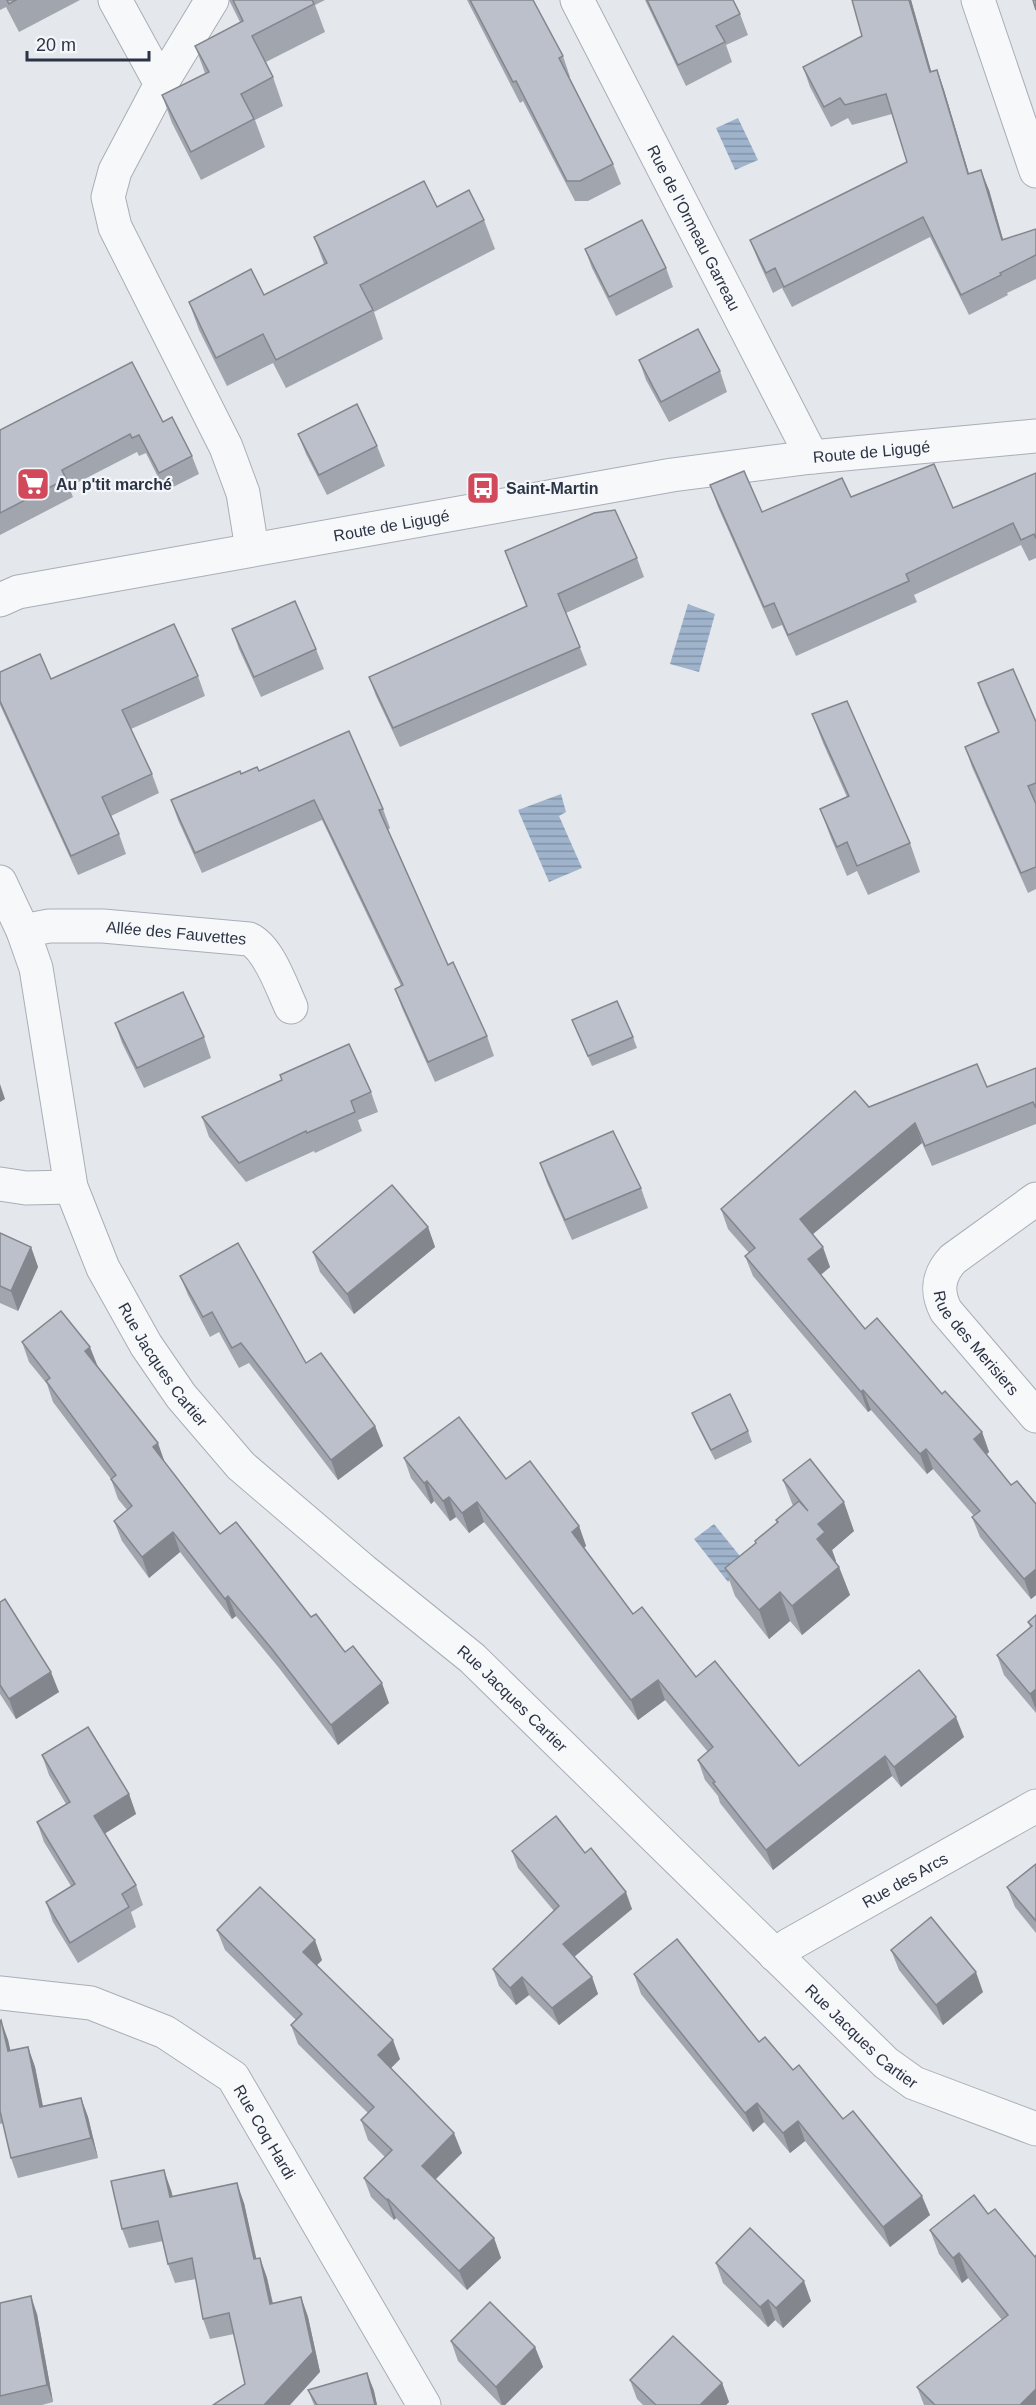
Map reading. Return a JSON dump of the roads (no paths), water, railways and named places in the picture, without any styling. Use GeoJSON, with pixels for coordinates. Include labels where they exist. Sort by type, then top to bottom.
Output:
{"type":"FeatureCollection","features":[{"type":"Feature","properties":{"kind":"street"},"geometry":{"type":"LineString","coordinates":[[115,0],[161,84]]}},
{"type":"Feature","properties":{"kind":"street"},"geometry":{"type":"LineString","coordinates":[[212,0],[161,84],[115,171],[108,198],[115,227],[226,447],[243,493],[252,549]]}},
{"type":"Feature","properties":{"kind":"street","name":"Rue de l'Ormeau Garreau"},"geometry":{"type":"LineString","coordinates":[[578,0],[812,457]]}},
{"type":"Feature","properties":{"kind":"street"},"geometry":{"type":"LineString","coordinates":[[978,0],[1036,171]]}},
{"type":"Feature","properties":{"kind":"street","name":"Route de Ligugé"},"geometry":{"type":"LineString","coordinates":[[0,600],[18,592],[672,475],[812,457],[1036,436]]}},
{"type":"Feature","properties":{"kind":"street","name":"Rue Jacques Cartier"},"geometry":{"type":"LineString","coordinates":[[0,882],[36,968],[71,1187],[103,1268],[147,1345],[198,1417],[241,1466],[364,1571],[472,1658],[886,2063],[914,2084],[1036,2129]]}},
{"type":"Feature","properties":{"kind":"street","name":"Allée des Fauvettes"},"geometry":{"type":"LineString","coordinates":[[22,931],[49,926],[103,926],[249,939],[264,951],[291,1007]]}},
{"type":"Feature","properties":{"kind":"street"},"geometry":{"type":"LineString","coordinates":[[0,1184],[26,1188],[71,1187]]}},
{"type":"Feature","properties":{"kind":"street","name":"Rue des Merisiers"},"geometry":{"type":"LineString","coordinates":[[1036,1199],[953,1259],[945,1267],[940,1277],[940,1300],[946,1311],[1036,1416]]}},
{"type":"Feature","properties":{"kind":"street","name":"Rue des Arcs"},"geometry":{"type":"LineString","coordinates":[[775,1955],[1036,1806]]}},
{"type":"Feature","properties":{"kind":"street","name":"Rue Coq Hardi"},"geometry":{"type":"LineString","coordinates":[[0,1993],[91,2003],[165,2032],[233,2077],[424,2405]]}},
{"type":"Feature","properties":{"kind":"water"},"geometry":{"type":"Polygon","coordinates":[[[738,118],[758,160],[735,170],[716,128],[738,118]]]}},
{"type":"Feature","properties":{"kind":"water"},"geometry":{"type":"Polygon","coordinates":[[[688,604],[715,614],[699,672],[670,664],[688,604]]]}},
{"type":"Feature","properties":{"kind":"water"},"geometry":{"type":"Polygon","coordinates":[[[561,794],[566,812],[559,816],[582,868],[549,882],[518,810],[561,794]]]}},
{"type":"Feature","properties":{"kind":"water"},"geometry":{"type":"Polygon","coordinates":[[[714,1524],[748,1566],[728,1582],[694,1539],[714,1524]]]}},
{"type":"Feature","properties":{"kind":"place","name":"Au p'tit marché"},"geometry":{"type":"Point","coordinates":[33,484]}},
{"type":"Feature","properties":{"kind":"place","name":"Saint-Martin"},"geometry":{"type":"Point","coordinates":[483,488]}}]}
